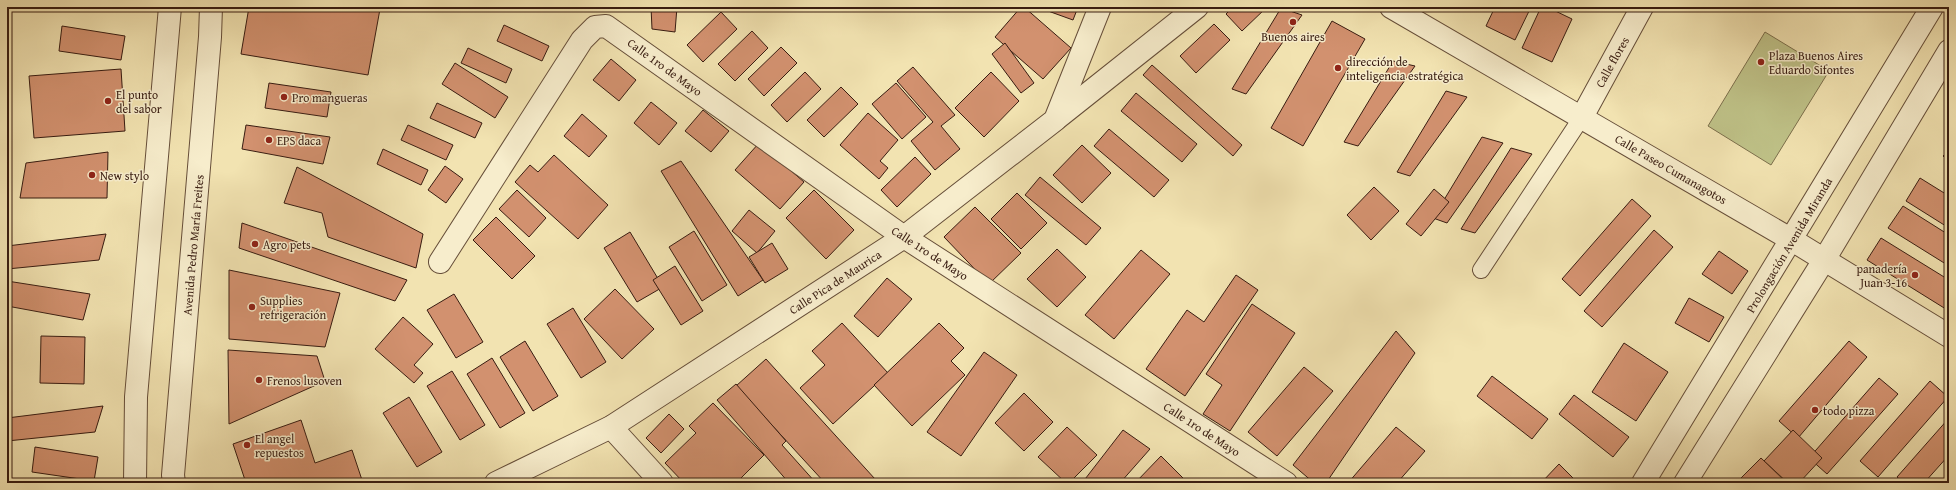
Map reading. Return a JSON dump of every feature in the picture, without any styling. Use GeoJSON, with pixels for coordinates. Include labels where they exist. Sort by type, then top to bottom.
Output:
{"type":"FeatureCollection","features":[{"type":"Feature","properties":{"kind":"street"},"geometry":{"type":"LineString","coordinates":[[135,483],[136,397],[170,7]]}},
{"type":"Feature","properties":{"kind":"street","name":"Avenida Pedro María Freites"},"geometry":{"type":"LineString","coordinates":[[174,483],[173,475],[211,7]]}},
{"type":"Feature","properties":{"kind":"street"},"geometry":{"type":"LineString","coordinates":[[1055,120],[1100,7]]}},
{"type":"Feature","properties":{"kind":"street","name":"Calle Pica de Maurica"},"geometry":{"type":"LineString","coordinates":[[496,483],[611,427],[904,237],[1055,120],[1197,7]]}},
{"type":"Feature","properties":{"kind":"street","name":"Calle Paseo Cumanagotos"},"geometry":{"type":"LineString","coordinates":[[1391,7],[1792,240],[1949,336]]}},
{"type":"Feature","properties":{"kind":"street","name":"Calle flores"},"geometry":{"type":"LineString","coordinates":[[1582,117],[1642,7]]}},
{"type":"Feature","properties":{"kind":"street","name":"Prolongación Avenida Miranda"},"geometry":{"type":"LineString","coordinates":[[1643,483],[1792,240],[1932,7]]}},
{"type":"Feature","properties":{"kind":"street","name":"Calle 1ro de Mayo"},"geometry":{"type":"LineString","coordinates":[[440,262],[582,40],[595,27],[606,26],[618,33],[904,237],[1286,483]]}},
{"type":"Feature","properties":{"kind":"street"},"geometry":{"type":"LineString","coordinates":[[1685,483],[1824,260],[1949,50]]}},
{"type":"Feature","properties":{"kind":"street"},"geometry":{"type":"LineString","coordinates":[[611,427],[662,483]]}},
{"type":"Feature","properties":{"kind":"lane"},"geometry":{"type":"LineString","coordinates":[[1481,270],[1582,117]]}},
{"type":"Feature","properties":{"kind":"green space"},"geometry":{"type":"Polygon","coordinates":[[[1765,32],[1829,71],[1771,165],[1708,126],[1765,32]]]}},
{"type":"Feature","properties":{"kind":"building"},"geometry":{"type":"Polygon","coordinates":[[[249,7],[368,7],[380,9],[368,75],[241,54],[249,7]]]}},
{"type":"Feature","properties":{"kind":"building"},"geometry":{"type":"Polygon","coordinates":[[[561,7],[574,7],[574,10],[561,7]]]}},
{"type":"Feature","properties":{"kind":"building"},"geometry":{"type":"Polygon","coordinates":[[[651,7],[677,7],[675,32],[652,29],[651,7]]]}},
{"type":"Feature","properties":{"kind":"building"},"geometry":{"type":"Polygon","coordinates":[[[1021,7],[1024,7],[1071,48],[1043,79],[995,37],[1021,7]]]}},
{"type":"Feature","properties":{"kind":"building"},"geometry":{"type":"Polygon","coordinates":[[[1037,7],[1078,7],[1073,20],[1037,7]]]}},
{"type":"Feature","properties":{"kind":"building"},"geometry":{"type":"Polygon","coordinates":[[[1233,7],[1267,7],[1242,31],[1226,14],[1233,7]]]}},
{"type":"Feature","properties":{"kind":"building"},"geometry":{"type":"Polygon","coordinates":[[[1460,7],[1470,7],[1468,11],[1460,7]]]}},
{"type":"Feature","properties":{"kind":"building"},"geometry":{"type":"Polygon","coordinates":[[[1495,7],[1531,7],[1515,40],[1486,26],[1495,7]]]}},
{"type":"Feature","properties":{"kind":"building"},"geometry":{"type":"Polygon","coordinates":[[[1541,7],[1547,7],[1572,19],[1552,62],[1522,48],[1541,7]]]}},
{"type":"Feature","properties":{"kind":"building"},"geometry":{"type":"Polygon","coordinates":[[[1281,8],[1302,15],[1246,94],[1232,89],[1281,8]]]}},
{"type":"Feature","properties":{"kind":"building"},"geometry":{"type":"Polygon","coordinates":[[[721,12],[737,29],[703,62],[687,45],[721,12]]]}},
{"type":"Feature","properties":{"kind":"building"},"geometry":{"type":"Polygon","coordinates":[[[1332,21],[1365,39],[1303,146],[1271,128],[1332,21]]]}},
{"type":"Feature","properties":{"kind":"building"},"geometry":{"type":"Polygon","coordinates":[[[1214,24],[1230,40],[1196,73],[1180,56],[1214,24]]]}},
{"type":"Feature","properties":{"kind":"building"},"geometry":{"type":"Polygon","coordinates":[[[504,25],[549,46],[542,61],[497,41],[504,25]]]}},
{"type":"Feature","properties":{"kind":"building"},"geometry":{"type":"Polygon","coordinates":[[[62,26],[125,36],[121,60],[59,51],[62,26]]]}},
{"type":"Feature","properties":{"kind":"building"},"geometry":{"type":"Polygon","coordinates":[[[752,31],[768,48],[735,81],[718,64],[752,31]]]}},
{"type":"Feature","properties":{"kind":"building"},"geometry":{"type":"Polygon","coordinates":[[[1005,43],[1034,83],[1021,93],[992,54],[1005,43]]]}},
{"type":"Feature","properties":{"kind":"building"},"geometry":{"type":"Polygon","coordinates":[[[781,47],[797,63],[764,96],[748,79],[781,47]]]}},
{"type":"Feature","properties":{"kind":"building"},"geometry":{"type":"Polygon","coordinates":[[[468,48],[512,69],[506,83],[461,63],[468,48]]]}},
{"type":"Feature","properties":{"kind":"building"},"geometry":{"type":"Polygon","coordinates":[[[611,59],[636,80],[619,101],[593,80],[611,59]]]}},
{"type":"Feature","properties":{"kind":"building"},"geometry":{"type":"Polygon","coordinates":[[[1393,61],[1415,66],[1358,146],[1344,142],[1393,61]]]}},
{"type":"Feature","properties":{"kind":"building"},"geometry":{"type":"Polygon","coordinates":[[[455,63],[508,97],[495,118],[442,84],[455,63]]]}},
{"type":"Feature","properties":{"kind":"building"},"geometry":{"type":"Polygon","coordinates":[[[1152,65],[1242,145],[1233,156],[1143,75],[1152,65]]]}},
{"type":"Feature","properties":{"kind":"building"},"geometry":{"type":"Polygon","coordinates":[[[913,67],[955,115],[941,126],[960,149],[935,170],[911,141],[933,122],[897,81],[913,67]]]}},
{"type":"Feature","properties":{"kind":"building"},"geometry":{"type":"Polygon","coordinates":[[[121,69],[125,131],[34,138],[29,76],[121,69]]]}},
{"type":"Feature","properties":{"kind":"building"},"geometry":{"type":"Polygon","coordinates":[[[805,72],[821,89],[787,122],[771,105],[805,72]]]}},
{"type":"Feature","properties":{"kind":"building"},"geometry":{"type":"Polygon","coordinates":[[[991,72],[1019,101],[984,137],[955,108],[991,72]]]}},
{"type":"Feature","properties":{"kind":"building"},"geometry":{"type":"Polygon","coordinates":[[[269,83],[331,92],[327,117],[265,108],[269,83]]]}},
{"type":"Feature","properties":{"kind":"building"},"geometry":{"type":"Polygon","coordinates":[[[896,83],[926,117],[902,139],[872,104],[896,83]]]}},
{"type":"Feature","properties":{"kind":"building"},"geometry":{"type":"Polygon","coordinates":[[[841,87],[858,104],[824,137],[807,120],[841,87]]]}},
{"type":"Feature","properties":{"kind":"building"},"geometry":{"type":"Polygon","coordinates":[[[1446,91],[1467,97],[1410,176],[1397,172],[1446,91]]]}},
{"type":"Feature","properties":{"kind":"building"},"geometry":{"type":"Polygon","coordinates":[[[1136,93],[1197,144],[1182,162],[1121,111],[1136,93]]]}},
{"type":"Feature","properties":{"kind":"building"},"geometry":{"type":"Polygon","coordinates":[[[651,102],[677,123],[659,145],[634,123],[651,102]]]}},
{"type":"Feature","properties":{"kind":"building"},"geometry":{"type":"Polygon","coordinates":[[[437,103],[482,123],[475,138],[430,118],[437,103]]]}},
{"type":"Feature","properties":{"kind":"building"},"geometry":{"type":"Polygon","coordinates":[[[703,110],[729,131],[711,152],[685,131],[703,110]]]}},
{"type":"Feature","properties":{"kind":"building"},"geometry":{"type":"Polygon","coordinates":[[[868,113],[898,140],[880,161],[888,168],[879,179],[840,145],[868,113]]]}},
{"type":"Feature","properties":{"kind":"building"},"geometry":{"type":"Polygon","coordinates":[[[582,114],[607,136],[589,157],[564,136],[582,114]]]}},
{"type":"Feature","properties":{"kind":"building"},"geometry":{"type":"Polygon","coordinates":[[[246,125],[330,137],[323,164],[242,149],[246,125]]]}},
{"type":"Feature","properties":{"kind":"building"},"geometry":{"type":"Polygon","coordinates":[[[408,125],[453,145],[446,160],[401,140],[408,125]]]}},
{"type":"Feature","properties":{"kind":"building"},"geometry":{"type":"Polygon","coordinates":[[[1109,129],[1169,180],[1154,197],[1094,146],[1109,129]]]}},
{"type":"Feature","properties":{"kind":"building"},"geometry":{"type":"Polygon","coordinates":[[[1482,137],[1503,143],[1447,223],[1433,218],[1482,137]]]}},
{"type":"Feature","properties":{"kind":"building"},"geometry":{"type":"Polygon","coordinates":[[[759,143],[804,182],[780,209],[735,170],[759,143]]]}},
{"type":"Feature","properties":{"kind":"building"},"geometry":{"type":"Polygon","coordinates":[[[1082,145],[1111,173],[1082,203],[1053,175],[1082,145]]]}},
{"type":"Feature","properties":{"kind":"building"},"geometry":{"type":"Polygon","coordinates":[[[1511,148],[1532,154],[1475,233],[1461,229],[1511,148]]]}},
{"type":"Feature","properties":{"kind":"building"},"geometry":{"type":"Polygon","coordinates":[[[383,149],[428,170],[421,185],[377,164],[383,149]]]}},
{"type":"Feature","properties":{"kind":"building"},"geometry":{"type":"Polygon","coordinates":[[[1949,150],[1949,162],[1943,156],[1949,150]]]}},
{"type":"Feature","properties":{"kind":"building"},"geometry":{"type":"Polygon","coordinates":[[[108,152],[107,198],[20,198],[26,163],[108,152]]]}},
{"type":"Feature","properties":{"kind":"building"},"geometry":{"type":"Polygon","coordinates":[[[554,155],[608,205],[578,239],[515,182],[530,165],[538,172],[554,155]]]}},
{"type":"Feature","properties":{"kind":"building"},"geometry":{"type":"Polygon","coordinates":[[[915,157],[931,174],[897,207],[881,190],[915,157]]]}},
{"type":"Feature","properties":{"kind":"building"},"geometry":{"type":"Polygon","coordinates":[[[681,161],[763,280],[738,296],[661,171],[681,161]]]}},
{"type":"Feature","properties":{"kind":"building"},"geometry":{"type":"Polygon","coordinates":[[[445,166],[463,179],[446,203],[428,190],[445,166]]]}},
{"type":"Feature","properties":{"kind":"building"},"geometry":{"type":"Polygon","coordinates":[[[297,167],[423,234],[416,268],[328,237],[322,213],[284,203],[297,167]]]}},
{"type":"Feature","properties":{"kind":"building"},"geometry":{"type":"Polygon","coordinates":[[[1040,177],[1101,228],[1086,245],[1025,195],[1040,177]]]}},
{"type":"Feature","properties":{"kind":"building"},"geometry":{"type":"Polygon","coordinates":[[[1920,178],[1949,196],[1949,228],[1906,201],[1920,178]]]}},
{"type":"Feature","properties":{"kind":"building"},"geometry":{"type":"Polygon","coordinates":[[[1374,187],[1399,211],[1371,240],[1347,215],[1374,187]]]}},
{"type":"Feature","properties":{"kind":"building"},"geometry":{"type":"Polygon","coordinates":[[[1434,189],[1449,202],[1421,236],[1406,224],[1434,189]]]}},
{"type":"Feature","properties":{"kind":"building"},"geometry":{"type":"Polygon","coordinates":[[[517,190],[546,218],[529,237],[499,209],[517,190]]]}},
{"type":"Feature","properties":{"kind":"building"},"geometry":{"type":"Polygon","coordinates":[[[814,190],[854,230],[826,259],[786,218],[814,190]]]}},
{"type":"Feature","properties":{"kind":"building"},"geometry":{"type":"Polygon","coordinates":[[[1017,193],[1047,223],[1021,249],[991,219],[1017,193]]]}},
{"type":"Feature","properties":{"kind":"building"},"geometry":{"type":"Polygon","coordinates":[[[1632,199],[1651,216],[1580,296],[1562,279],[1632,199]]]}},
{"type":"Feature","properties":{"kind":"building"},"geometry":{"type":"Polygon","coordinates":[[[1903,206],[1949,235],[1949,266],[1888,228],[1903,206]]]}},
{"type":"Feature","properties":{"kind":"building"},"geometry":{"type":"Polygon","coordinates":[[[975,207],[1021,253],[989,284],[944,237],[975,207]]]}},
{"type":"Feature","properties":{"kind":"building"},"geometry":{"type":"Polygon","coordinates":[[[749,210],[775,231],[757,253],[732,231],[749,210]]]}},
{"type":"Feature","properties":{"kind":"building"},"geometry":{"type":"Polygon","coordinates":[[[496,217],[535,256],[512,279],[473,240],[496,217]]]}},
{"type":"Feature","properties":{"kind":"building"},"geometry":{"type":"Polygon","coordinates":[[[242,223],[407,280],[395,301],[239,248],[242,223]]]}},
{"type":"Feature","properties":{"kind":"building"},"geometry":{"type":"Polygon","coordinates":[[[1654,230],[1673,247],[1602,327],[1584,311],[1654,230]]]}},
{"type":"Feature","properties":{"kind":"building"},"geometry":{"type":"Polygon","coordinates":[[[694,231],[727,285],[702,301],[669,247],[694,231]]]}},
{"type":"Feature","properties":{"kind":"building"},"geometry":{"type":"Polygon","coordinates":[[[630,232],[663,287],[637,302],[604,248],[630,232]]]}},
{"type":"Feature","properties":{"kind":"building"},"geometry":{"type":"Polygon","coordinates":[[[106,234],[99,260],[7,269],[7,246],[106,234]]]}},
{"type":"Feature","properties":{"kind":"building"},"geometry":{"type":"Polygon","coordinates":[[[1881,238],[1949,280],[1949,311],[1867,260],[1881,238]]]}},
{"type":"Feature","properties":{"kind":"building"},"geometry":{"type":"Polygon","coordinates":[[[772,243],[788,269],[765,283],[749,257],[772,243]]]}},
{"type":"Feature","properties":{"kind":"building"},"geometry":{"type":"Polygon","coordinates":[[[1057,249],[1086,277],[1057,307],[1027,279],[1057,249]]]}},
{"type":"Feature","properties":{"kind":"building"},"geometry":{"type":"Polygon","coordinates":[[[1141,250],[1170,274],[1114,339],[1085,315],[1141,250]]]}},
{"type":"Feature","properties":{"kind":"building"},"geometry":{"type":"Polygon","coordinates":[[[1719,251],[1748,271],[1732,294],[1702,274],[1719,251]]]}},
{"type":"Feature","properties":{"kind":"building"},"geometry":{"type":"Polygon","coordinates":[[[675,266],[703,311],[681,325],[653,280],[675,266]]]}},
{"type":"Feature","properties":{"kind":"building"},"geometry":{"type":"Polygon","coordinates":[[[229,270],[340,293],[325,347],[229,339],[229,270]]]}},
{"type":"Feature","properties":{"kind":"building"},"geometry":{"type":"Polygon","coordinates":[[[1236,275],[1258,290],[1185,396],[1146,369],[1187,310],[1204,322],[1236,275]]]}},
{"type":"Feature","properties":{"kind":"building"},"geometry":{"type":"Polygon","coordinates":[[[887,278],[912,299],[878,337],[854,316],[887,278]]]}},
{"type":"Feature","properties":{"kind":"building"},"geometry":{"type":"Polygon","coordinates":[[[7,281],[90,294],[83,320],[7,306],[7,281]]]}},
{"type":"Feature","properties":{"kind":"building"},"geometry":{"type":"Polygon","coordinates":[[[615,289],[654,329],[622,359],[584,319],[615,289]]]}},
{"type":"Feature","properties":{"kind":"building"},"geometry":{"type":"Polygon","coordinates":[[[454,294],[483,342],[456,358],[427,310],[454,294]]]}},
{"type":"Feature","properties":{"kind":"building"},"geometry":{"type":"Polygon","coordinates":[[[1689,298],[1724,317],[1709,342],[1675,323],[1689,298]]]}},
{"type":"Feature","properties":{"kind":"building"},"geometry":{"type":"Polygon","coordinates":[[[1252,304],[1295,333],[1230,431],[1203,414],[1222,385],[1206,374],[1252,304]]]}},
{"type":"Feature","properties":{"kind":"building"},"geometry":{"type":"Polygon","coordinates":[[[573,308],[606,362],[581,378],[547,324],[573,308]]]}},
{"type":"Feature","properties":{"kind":"building"},"geometry":{"type":"Polygon","coordinates":[[[403,317],[433,344],[414,365],[423,373],[414,383],[375,349],[403,317]]]}},
{"type":"Feature","properties":{"kind":"building"},"geometry":{"type":"Polygon","coordinates":[[[842,323],[888,373],[833,424],[800,388],[825,365],[812,351],[842,323]]]}},
{"type":"Feature","properties":{"kind":"building"},"geometry":{"type":"Polygon","coordinates":[[[939,323],[964,348],[951,361],[965,375],[912,426],[874,385],[939,323]]]}},
{"type":"Feature","properties":{"kind":"building"},"geometry":{"type":"Polygon","coordinates":[[[1396,331],[1415,353],[1326,483],[1314,483],[1293,465],[1396,331]]]}},
{"type":"Feature","properties":{"kind":"building"},"geometry":{"type":"Polygon","coordinates":[[[41,336],[85,337],[84,384],[40,383],[41,336]]]}},
{"type":"Feature","properties":{"kind":"building"},"geometry":{"type":"Polygon","coordinates":[[[525,341],[558,396],[533,411],[500,357],[525,341]]]}},
{"type":"Feature","properties":{"kind":"building"},"geometry":{"type":"Polygon","coordinates":[[[1849,341],[1867,357],[1798,438],[1779,421],[1849,341]]]}},
{"type":"Feature","properties":{"kind":"building"},"geometry":{"type":"Polygon","coordinates":[[[1624,343],[1668,372],[1636,421],[1592,392],[1624,343]]]}},
{"type":"Feature","properties":{"kind":"building"},"geometry":{"type":"Polygon","coordinates":[[[228,350],[317,356],[325,381],[229,424],[228,350]]]}},
{"type":"Feature","properties":{"kind":"building"},"geometry":{"type":"Polygon","coordinates":[[[984,352],[1017,375],[961,456],[927,432],[984,352]]]}},
{"type":"Feature","properties":{"kind":"building"},"geometry":{"type":"Polygon","coordinates":[[[492,358],[525,413],[500,428],[467,374],[492,358]]]}},
{"type":"Feature","properties":{"kind":"building"},"geometry":{"type":"Polygon","coordinates":[[[766,359],[875,479],[871,483],[825,483],[736,386],[766,359]]]}},
{"type":"Feature","properties":{"kind":"building"},"geometry":{"type":"Polygon","coordinates":[[[1304,367],[1333,391],[1277,456],[1248,432],[1304,367]]]}},
{"type":"Feature","properties":{"kind":"building"},"geometry":{"type":"Polygon","coordinates":[[[452,371],[485,425],[460,440],[427,386],[452,371]]]}},
{"type":"Feature","properties":{"kind":"building"},"geometry":{"type":"Polygon","coordinates":[[[1492,376],[1548,419],[1532,439],[1477,396],[1492,376]]]}},
{"type":"Feature","properties":{"kind":"building"},"geometry":{"type":"Polygon","coordinates":[[[1879,378],[1898,394],[1827,474],[1809,458],[1879,378]]]}},
{"type":"Feature","properties":{"kind":"building"},"geometry":{"type":"Polygon","coordinates":[[[1930,381],[1948,397],[1878,477],[1860,461],[1930,381]]]}},
{"type":"Feature","properties":{"kind":"building"},"geometry":{"type":"Polygon","coordinates":[[[736,384],[786,441],[782,445],[816,483],[789,483],[717,400],[736,384]]]}},
{"type":"Feature","properties":{"kind":"building"},"geometry":{"type":"Polygon","coordinates":[[[1024,393],[1053,422],[1024,451],[995,423],[1024,393]]]}},
{"type":"Feature","properties":{"kind":"building"},"geometry":{"type":"Polygon","coordinates":[[[1574,395],[1629,437],[1613,457],[1559,414],[1574,395]]]}},
{"type":"Feature","properties":{"kind":"building"},"geometry":{"type":"Polygon","coordinates":[[[409,397],[442,452],[417,467],[383,413],[409,397]]]}},
{"type":"Feature","properties":{"kind":"building"},"geometry":{"type":"Polygon","coordinates":[[[713,403],[764,455],[736,483],[684,483],[665,463],[696,433],[689,426],[713,403]]]}},
{"type":"Feature","properties":{"kind":"building"},"geometry":{"type":"Polygon","coordinates":[[[103,406],[95,432],[7,441],[7,418],[103,406]]]}},
{"type":"Feature","properties":{"kind":"building"},"geometry":{"type":"Polygon","coordinates":[[[669,414],[684,429],[661,453],[646,438],[669,414]]]}},
{"type":"Feature","properties":{"kind":"building"},"geometry":{"type":"Polygon","coordinates":[[[1949,418],[1949,455],[1924,483],[1904,483],[1897,477],[1949,418]]]}},
{"type":"Feature","properties":{"kind":"building"},"geometry":{"type":"Polygon","coordinates":[[[301,420],[315,463],[352,450],[363,483],[246,483],[233,444],[301,420]]]}},
{"type":"Feature","properties":{"kind":"building"},"geometry":{"type":"Polygon","coordinates":[[[1067,427],[1097,455],[1069,483],[1066,483],[1038,457],[1067,427]]]}},
{"type":"Feature","properties":{"kind":"building"},"geometry":{"type":"Polygon","coordinates":[[[1396,427],[1425,451],[1397,483],[1348,483],[1396,427]]]}},
{"type":"Feature","properties":{"kind":"building"},"geometry":{"type":"Polygon","coordinates":[[[1123,430],[1150,449],[1120,483],[1082,483],[1123,430]]]}},
{"type":"Feature","properties":{"kind":"building"},"geometry":{"type":"Polygon","coordinates":[[[1793,430],[1822,458],[1799,483],[1788,483],[1764,461],[1793,430]]]}},
{"type":"Feature","properties":{"kind":"building"},"geometry":{"type":"Polygon","coordinates":[[[35,447],[98,457],[94,481],[32,472],[35,447]]]}},
{"type":"Feature","properties":{"kind":"building"},"geometry":{"type":"Polygon","coordinates":[[[1161,456],[1188,483],[1135,483],[1161,456]]]}},
{"type":"Feature","properties":{"kind":"building"},"geometry":{"type":"Polygon","coordinates":[[[1761,458],[1787,483],[1736,483],[1761,458]]]}},
{"type":"Feature","properties":{"kind":"building"},"geometry":{"type":"Polygon","coordinates":[[[1559,464],[1578,483],[1541,483],[1559,464]]]}},
{"type":"Feature","properties":{"kind":"building"},"geometry":{"type":"Polygon","coordinates":[[[541,478],[546,483],[535,483],[541,478]]]}},
{"type":"Feature","properties":{"kind":"building"},"geometry":{"type":"Polygon","coordinates":[[[102,479],[103,483],[76,483],[102,479]]]}},
{"type":"Feature","properties":{"kind":"place","name":"Buenos aires"},"geometry":{"type":"Point","coordinates":[1293,22]}},
{"type":"Feature","properties":{"kind":"place","name":"Plaza Buenos Aires Eduardo Sifontes"},"geometry":{"type":"Point","coordinates":[1761,62]}},
{"type":"Feature","properties":{"kind":"place","name":"dirección de inteligencia estratégica"},"geometry":{"type":"Point","coordinates":[1338,68]}},
{"type":"Feature","properties":{"kind":"place","name":"Pro mangueras"},"geometry":{"type":"Point","coordinates":[284,97]}},
{"type":"Feature","properties":{"kind":"place","name":"El punto del sabor"},"geometry":{"type":"Point","coordinates":[108,101]}},
{"type":"Feature","properties":{"kind":"place","name":"EPS daca"},"geometry":{"type":"Point","coordinates":[269,140]}},
{"type":"Feature","properties":{"kind":"place","name":"New stylo"},"geometry":{"type":"Point","coordinates":[92,175]}},
{"type":"Feature","properties":{"kind":"place","name":"Agro pets"},"geometry":{"type":"Point","coordinates":[255,244]}},
{"type":"Feature","properties":{"kind":"place","name":"panadería Juan 3-16"},"geometry":{"type":"Point","coordinates":[1915,275]}},
{"type":"Feature","properties":{"kind":"place","name":"Supplies refrigeración"},"geometry":{"type":"Point","coordinates":[252,307]}},
{"type":"Feature","properties":{"kind":"place","name":"Frenos lusoven"},"geometry":{"type":"Point","coordinates":[259,380]}},
{"type":"Feature","properties":{"kind":"place","name":"todo pizza"},"geometry":{"type":"Point","coordinates":[1815,410]}},
{"type":"Feature","properties":{"kind":"place","name":"El angel repuestos"},"geometry":{"type":"Point","coordinates":[247,445]}}]}
